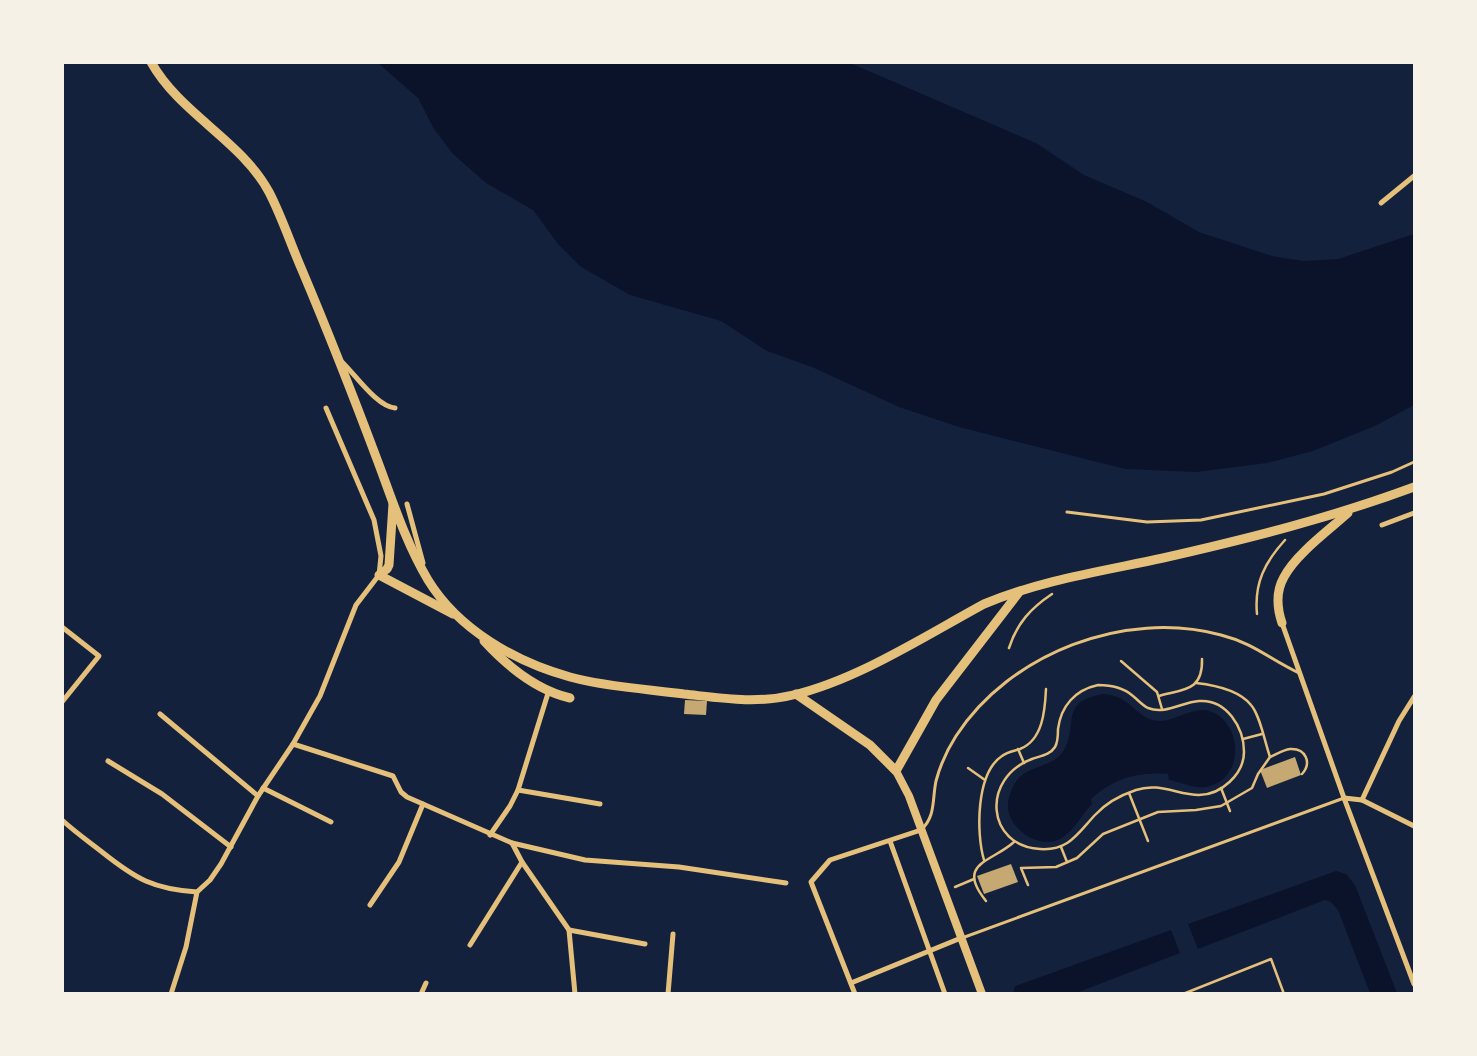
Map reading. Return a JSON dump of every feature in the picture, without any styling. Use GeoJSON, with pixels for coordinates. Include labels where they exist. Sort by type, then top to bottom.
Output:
{"type":"FeatureCollection","features":[{"type":"Feature","properties":{"kind":"main road"},"geometry":{"type":"LineString","coordinates":[[151,62],[157,74],[229,144],[268,190],[339,359],[409,542],[427,578],[455,615]]}},
{"type":"Feature","properties":{"kind":"main road"},"geometry":{"type":"LineString","coordinates":[[393,500],[389,565],[379,575],[455,615],[506,650],[570,677],[641,689],[758,701],[796,694],[848,676],[984,604],[1020,591],[1295,527],[1350,511],[1414,487]]}},
{"type":"Feature","properties":{"kind":"main road"},"geometry":{"type":"LineString","coordinates":[[1282,622],[1278,596],[1284,577],[1298,560],[1350,511]]}},
{"type":"Feature","properties":{"kind":"main road"},"geometry":{"type":"LineString","coordinates":[[796,694],[870,745],[896,770],[936,700],[1020,591]]}},
{"type":"Feature","properties":{"kind":"main road"},"geometry":{"type":"LineString","coordinates":[[476,631],[512,668],[549,690],[570,698]]}},
{"type":"Feature","properties":{"kind":"street"},"geometry":{"type":"LineString","coordinates":[[1381,203],[1414,176]]}},
{"type":"Feature","properties":{"kind":"street"},"geometry":{"type":"LineString","coordinates":[[339,359],[378,401],[389,408],[395,408]]}},
{"type":"Feature","properties":{"kind":"street"},"geometry":{"type":"LineString","coordinates":[[171,994],[186,947],[197,892],[210,880],[231,848],[258,796],[293,744],[320,696],[356,605],[379,575],[381,556],[374,520],[326,408]]}},
{"type":"Feature","properties":{"kind":"street"},"geometry":{"type":"LineString","coordinates":[[407,504],[427,578]]}},
{"type":"Feature","properties":{"kind":"street"},"geometry":{"type":"LineString","coordinates":[[1382,525],[1414,513]]}},
{"type":"Feature","properties":{"kind":"street"},"geometry":{"type":"LineString","coordinates":[[1282,622],[1344,798],[1414,984]]}},
{"type":"Feature","properties":{"kind":"street"},"geometry":{"type":"LineString","coordinates":[[62,627],[100,656],[62,702]]}},
{"type":"Feature","properties":{"kind":"street"},"geometry":{"type":"LineString","coordinates":[[490,835],[510,806],[518,790],[549,690]]}},
{"type":"Feature","properties":{"kind":"street"},"geometry":{"type":"LineString","coordinates":[[1362,800],[1398,720],[1414,697]]}},
{"type":"Feature","properties":{"kind":"street"},"geometry":{"type":"LineString","coordinates":[[160,714],[258,796]]}},
{"type":"Feature","properties":{"kind":"street"},"geometry":{"type":"LineString","coordinates":[[293,744],[393,776],[401,792],[490,835],[512,843],[585,860],[679,867],[786,883]]}},
{"type":"Feature","properties":{"kind":"street"},"geometry":{"type":"LineString","coordinates":[[108,761],[162,794],[231,848]]}},
{"type":"Feature","properties":{"kind":"street"},"geometry":{"type":"LineString","coordinates":[[896,770],[908,796],[982,994]]}},
{"type":"Feature","properties":{"kind":"street"},"geometry":{"type":"LineString","coordinates":[[264,788],[331,822]]}},
{"type":"Feature","properties":{"kind":"street"},"geometry":{"type":"LineString","coordinates":[[518,790],[600,804]]}},
{"type":"Feature","properties":{"kind":"street"},"geometry":{"type":"LineString","coordinates":[[1344,798],[1362,800],[1414,826]]}},
{"type":"Feature","properties":{"kind":"street"},"geometry":{"type":"LineString","coordinates":[[370,905],[399,862],[423,804]]}},
{"type":"Feature","properties":{"kind":"street"},"geometry":{"type":"LineString","coordinates":[[62,820],[84,839],[138,879],[176,890],[197,892]]}},
{"type":"Feature","properties":{"kind":"street"},"geometry":{"type":"LineString","coordinates":[[855,994],[811,882],[830,860],[921,830]]}},
{"type":"Feature","properties":{"kind":"street"},"geometry":{"type":"LineString","coordinates":[[890,841],[945,994]]}},
{"type":"Feature","properties":{"kind":"street"},"geometry":{"type":"LineString","coordinates":[[512,843],[522,862],[569,930],[575,994]]}},
{"type":"Feature","properties":{"kind":"street"},"geometry":{"type":"LineString","coordinates":[[470,946],[522,862]]}},
{"type":"Feature","properties":{"kind":"street"},"geometry":{"type":"LineString","coordinates":[[569,930],[645,944]]}},
{"type":"Feature","properties":{"kind":"street"},"geometry":{"type":"LineString","coordinates":[[668,994],[672,934]]}},
{"type":"Feature","properties":{"kind":"street"},"geometry":{"type":"LineString","coordinates":[[851,983],[961,938]]}},
{"type":"Feature","properties":{"kind":"street"},"geometry":{"type":"LineString","coordinates":[[421,994],[426,983]]}},
{"type":"Feature","properties":{"kind":"lane"},"geometry":{"type":"LineString","coordinates":[[1067,512],[1147,522],[1201,520],[1324,494],[1392,472],[1414,462]]}},
{"type":"Feature","properties":{"kind":"lane"},"geometry":{"type":"LineString","coordinates":[[921,830],[930,821],[940,768],[956,737],[982,702],[1014,675],[1085,640],[1128,630],[1151,627],[1193,628],[1250,644],[1301,674]]}},
{"type":"Feature","properties":{"kind":"lane"},"geometry":{"type":"LineString","coordinates":[[961,938],[1344,798]]}},
{"type":"Feature","properties":{"kind":"path"},"geometry":{"type":"LineString","coordinates":[[1257,614],[1258,584],[1263,569],[1268,558],[1295,527]]}},
{"type":"Feature","properties":{"kind":"path"},"geometry":{"type":"LineString","coordinates":[[1009,648],[1014,633],[1028,613],[1058,590]]}},
{"type":"Feature","properties":{"kind":"path"},"geometry":{"type":"LineString","coordinates":[[1159,696],[1191,688],[1196,683],[1201,670],[1202,659]]}},
{"type":"Feature","properties":{"kind":"path"},"geometry":{"type":"LineString","coordinates":[[1121,661],[1144,679],[1159,696],[1162,710]]}},
{"type":"Feature","properties":{"kind":"path"},"geometry":{"type":"LineString","coordinates":[[1196,683],[1214,686],[1245,700],[1256,714],[1270,756]]}},
{"type":"Feature","properties":{"kind":"path"},"geometry":{"type":"LineString","coordinates":[[1107,685],[1118,688],[1131,694],[1148,708],[1162,710],[1201,700],[1220,706],[1236,721],[1243,739],[1244,756],[1241,766],[1235,777],[1221,788],[1200,795],[1174,789],[1152,787],[1129,793],[1104,807],[1075,840],[1061,847],[1042,850],[1019,846],[1014,842],[999,818],[996,801],[997,792],[1007,776],[1024,763],[1055,748],[1062,711],[1070,701],[1087,687],[1107,685]]}},
{"type":"Feature","properties":{"kind":"path"},"geometry":{"type":"LineString","coordinates":[[984,860],[980,842],[981,793],[985,780],[1000,757],[1030,743],[1037,733],[1043,715],[1046,689]]}},
{"type":"Feature","properties":{"kind":"path"},"geometry":{"type":"LineString","coordinates":[[1243,739],[1262,734]]}},
{"type":"Feature","properties":{"kind":"path"},"geometry":{"type":"LineString","coordinates":[[1018,750],[1024,763]]}},
{"type":"Feature","properties":{"kind":"path"},"geometry":{"type":"LineString","coordinates":[[1028,885],[1021,868],[1056,867],[1077,858],[1103,834],[1158,812],[1211,809],[1226,803],[1252,788],[1258,774],[1270,756],[1289,750],[1303,752],[1307,757],[1307,769],[1302,774]]}},
{"type":"Feature","properties":{"kind":"path"},"geometry":{"type":"LineString","coordinates":[[968,768],[985,780]]}},
{"type":"Feature","properties":{"kind":"path"},"geometry":{"type":"LineString","coordinates":[[1221,788],[1230,811]]}},
{"type":"Feature","properties":{"kind":"path"},"geometry":{"type":"LineString","coordinates":[[1129,793],[1148,841]]}},
{"type":"Feature","properties":{"kind":"path"},"geometry":{"type":"LineString","coordinates":[[986,900],[978,890],[974,879],[978,865],[1003,851],[1014,842]]}},
{"type":"Feature","properties":{"kind":"path"},"geometry":{"type":"LineString","coordinates":[[1061,847],[1067,862]]}},
{"type":"Feature","properties":{"kind":"path"},"geometry":{"type":"LineString","coordinates":[[955,887],[974,879]]}},
{"type":"Feature","properties":{"kind":"path"},"geometry":{"type":"LineString","coordinates":[[1183,994],[1271,959],[1284,994]]}},
{"type":"Feature","properties":{"kind":"water"},"geometry":{"type":"Polygon","coordinates":[[[378,63],[850,63],[1036,143],[1084,175],[1147,202],[1199,232],[1272,256],[1304,261],[1338,259],[1414,234],[1414,405],[1375,426],[1313,451],[1267,463],[1196,472],[1125,469],[959,427],[899,407],[812,367],[767,351],[721,321],[630,295],[581,267],[558,244],[533,210],[486,183],[453,154],[434,129],[418,98],[378,63]]]}},
{"type":"Feature","properties":{"kind":"water"},"geometry":{"type":"Polygon","coordinates":[[[1103,694],[1113,695],[1121,699],[1151,720],[1166,720],[1196,711],[1211,711],[1226,723],[1232,733],[1235,744],[1235,756],[1232,766],[1226,776],[1218,783],[1206,787],[1192,786],[1169,780],[1168,774],[1146,774],[1126,778],[1108,786],[1091,799],[1092,804],[1071,830],[1061,839],[1047,842],[1031,838],[1017,827],[1009,812],[1010,793],[1015,783],[1026,772],[1053,761],[1059,756],[1068,741],[1075,709],[1080,703],[1089,698],[1103,694]]]}},
{"type":"Feature","properties":{"kind":"water"},"geometry":{"type":"Polygon","coordinates":[[[1336,871],[1346,874],[1355,885],[1397,993],[1370,993],[1338,910],[1331,902],[1325,900],[1198,949],[1188,924],[1336,871]]]}},
{"type":"Feature","properties":{"kind":"water"},"geometry":{"type":"Polygon","coordinates":[[[1171,930],[1180,953],[1076,993],[1013,993],[1015,986],[1171,930]]]}},
{"type":"Feature","properties":{"kind":"building"},"geometry":{"type":"Polygon","coordinates":[[[685,700],[707,701],[706,715],[684,714],[685,700]]]}},
{"type":"Feature","properties":{"kind":"building"},"geometry":{"type":"Polygon","coordinates":[[[1295,757],[1301,775],[1267,788],[1260,770],[1295,757]]]}},
{"type":"Feature","properties":{"kind":"building"},"geometry":{"type":"Polygon","coordinates":[[[1011,864],[1018,882],[984,894],[977,876],[1011,864]]]}}]}
